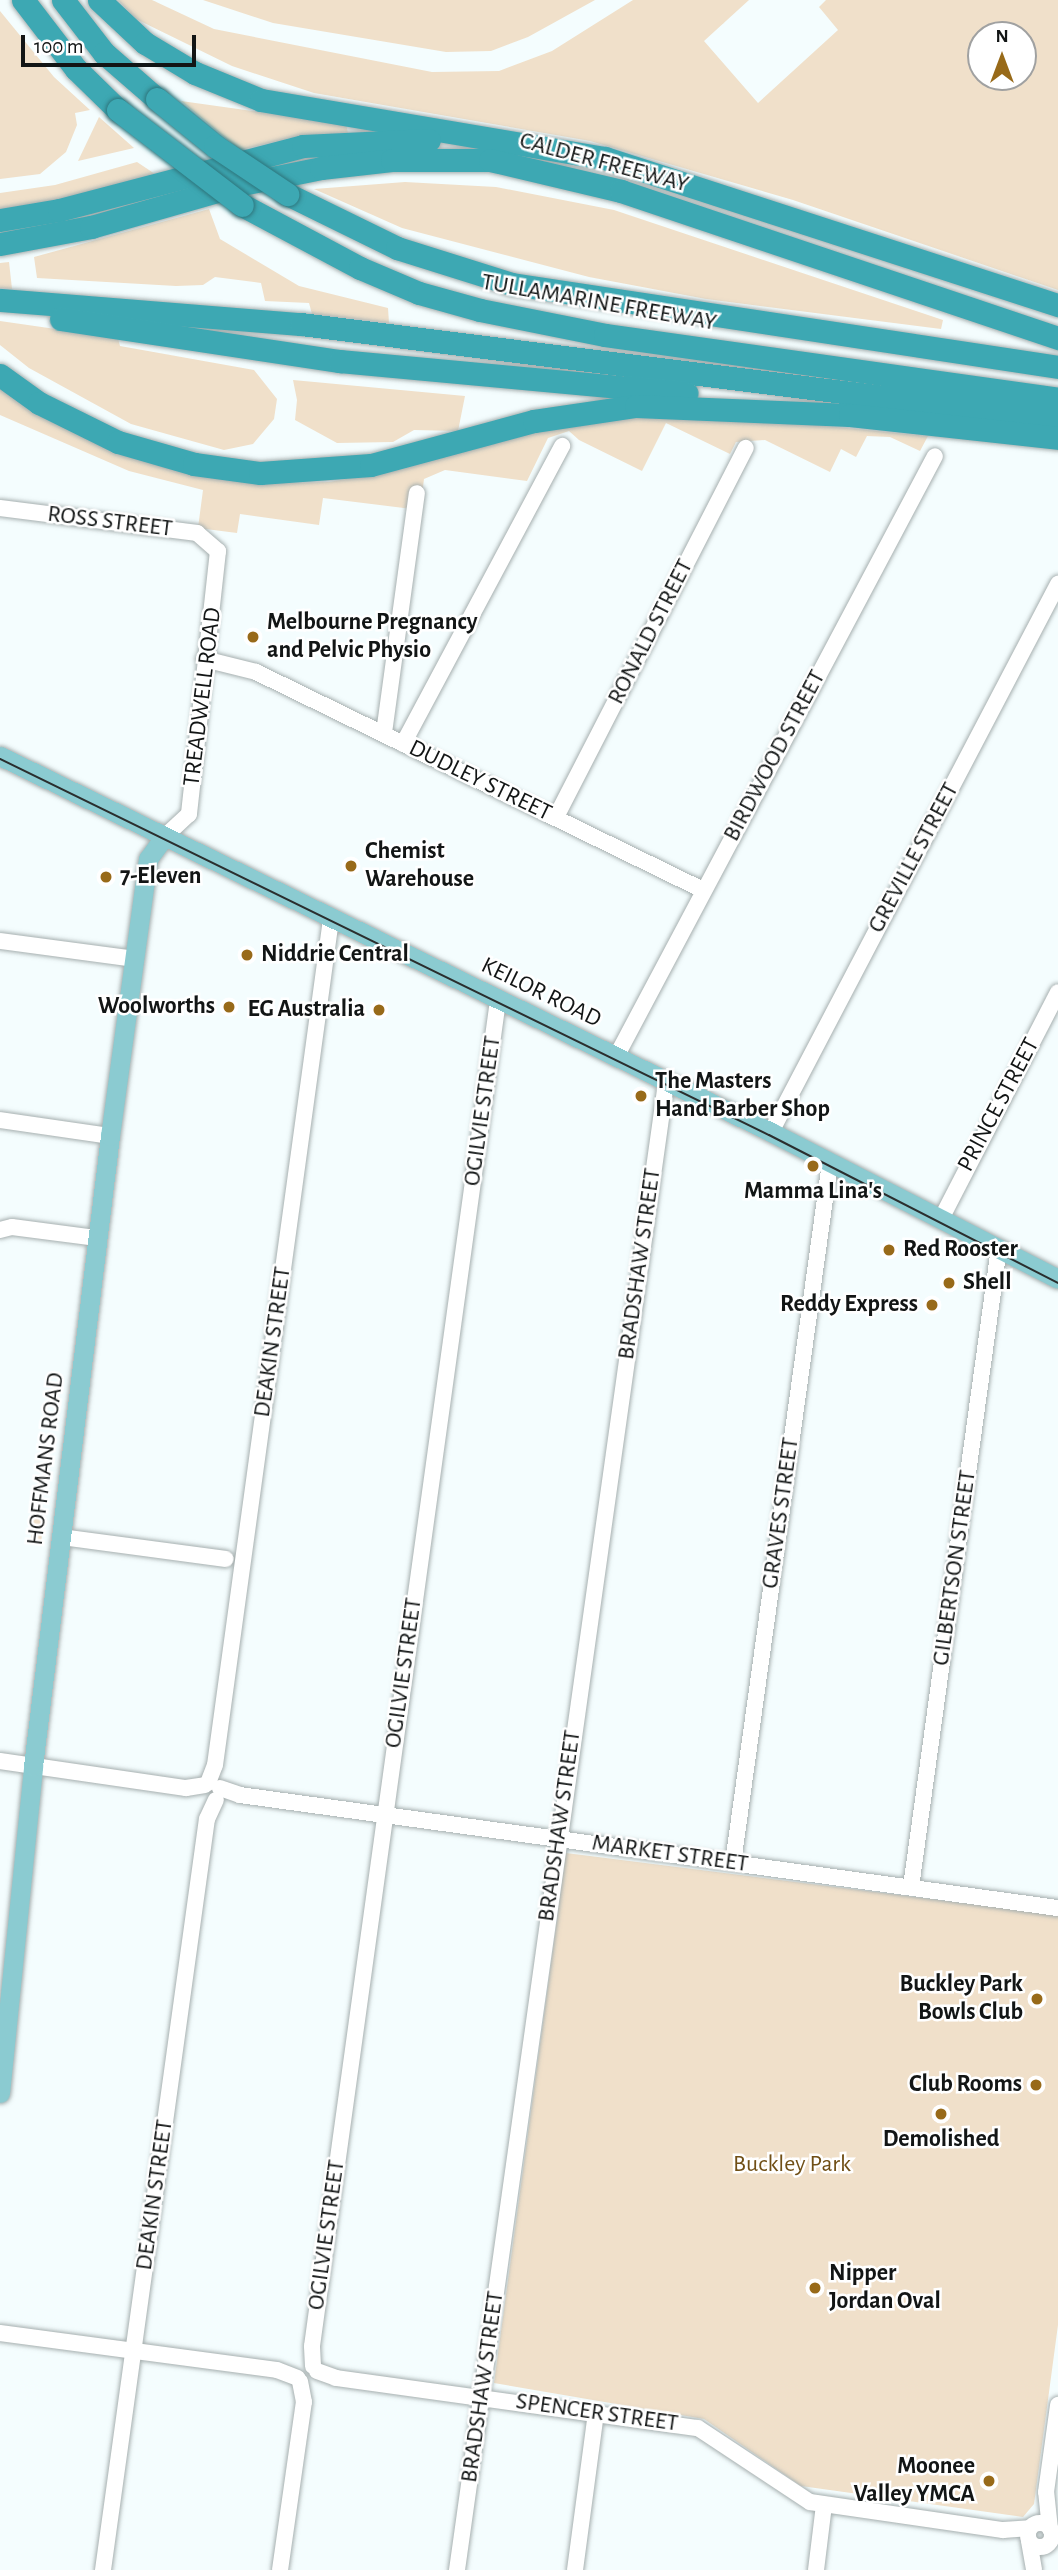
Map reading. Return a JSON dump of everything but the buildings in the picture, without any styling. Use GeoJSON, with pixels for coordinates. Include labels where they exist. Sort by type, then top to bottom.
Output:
{"type":"FeatureCollection","features":[{"type":"Feature","properties":{"kind":"highway","name":"TULLAMARINE FREEWAY"},"geometry":{"type":"LineString","coordinates":[[23,0],[76,69],[118,110],[242,205],[360,268],[419,293],[481,310],[605,335],[1058,399]]}},
{"type":"Feature","properties":{"kind":"highway","name":"TULLAMARINE FREEWAY"},"geometry":{"type":"LineString","coordinates":[[63,0],[104,53],[215,146],[287,194],[397,248],[512,284],[1058,366]]}},
{"type":"Feature","properties":{"kind":"highway"},"geometry":{"type":"LineString","coordinates":[[99,0],[145,43],[195,73],[261,100],[606,158],[1058,305]]}},
{"type":"Feature","properties":{"kind":"highway"},"geometry":{"type":"LineString","coordinates":[[0,220],[58,210],[271,152],[316,144],[422,140],[551,148]]}},
{"type":"Feature","properties":{"kind":"highway","name":"CALDER FREEWAY"},"geometry":{"type":"LineString","coordinates":[[0,244],[91,227],[309,170],[392,160],[490,160],[621,191],[1058,338]]}},
{"type":"Feature","properties":{"kind":"highway"},"geometry":{"type":"LineString","coordinates":[[490,160],[581,170],[689,197],[1058,323]]}},
{"type":"Feature","properties":{"kind":"highway"},"geometry":{"type":"LineString","coordinates":[[0,300],[314,325],[1058,419]]}},
{"type":"Feature","properties":{"kind":"highway"},"geometry":{"type":"LineString","coordinates":[[0,306],[340,361],[659,389],[850,415],[1058,438]]}},
{"type":"Feature","properties":{"kind":"highway"},"geometry":{"type":"LineString","coordinates":[[0,375],[50,410],[118,442],[174,460],[260,472],[370,465],[534,421],[608,408],[703,406],[850,415]]}},
{"type":"Feature","properties":{"kind":"main road","name":"KEILOR ROAD"},"geometry":{"type":"LineString","coordinates":[[0,756],[771,1132],[1058,1279]]}},
{"type":"Feature","properties":{"kind":"main road","name":"HOFFMANS ROAD"},"geometry":{"type":"LineString","coordinates":[[0,2093],[6,2009],[33,1766],[110,1136],[148,859],[164,837]]}},
{"type":"Feature","properties":{"kind":"street"},"geometry":{"type":"LineString","coordinates":[[403,744],[562,446]]}},
{"type":"Feature","properties":{"kind":"street","name":"RONALD STREET"},"geometry":{"type":"LineString","coordinates":[[555,817],[747,448]]}},
{"type":"Feature","properties":{"kind":"street","name":"BIRDWOOD STREET"},"geometry":{"type":"LineString","coordinates":[[616,1057],[935,456]]}},
{"type":"Feature","properties":{"kind":"street"},"geometry":{"type":"LineString","coordinates":[[384,733],[417,493]]}},
{"type":"Feature","properties":{"kind":"street","name":"ROSS STREET"},"geometry":{"type":"LineString","coordinates":[[0,508],[197,533],[216,546]]}},
{"type":"Feature","properties":{"kind":"street","name":"TREADWELL ROAD"},"geometry":{"type":"LineString","coordinates":[[164,837],[189,814],[204,652],[220,562],[216,546]]}},
{"type":"Feature","properties":{"kind":"street","name":"GREVILLE STREET"},"geometry":{"type":"LineString","coordinates":[[771,1132],[1058,584]]}},
{"type":"Feature","properties":{"kind":"street","name":"DUDLEY STREET"},"geometry":{"type":"LineString","coordinates":[[204,652],[256,672],[384,733],[703,890]]}},
{"type":"Feature","properties":{"kind":"street","name":"DEAKIN STREET"},"geometry":{"type":"LineString","coordinates":[[103,2570],[331,919]]}},
{"type":"Feature","properties":{"kind":"street"},"geometry":{"type":"LineString","coordinates":[[0,941],[135,959]]}},
{"type":"Feature","properties":{"kind":"street","name":"PRINCE STREET"},"geometry":{"type":"LineString","coordinates":[[941,1219],[1058,992]]}},
{"type":"Feature","properties":{"kind":"street","name":"OGILVIE STREET"},"geometry":{"type":"LineString","coordinates":[[280,2570],[498,1000]]}},
{"type":"Feature","properties":{"kind":"street","name":"BRADSHAW STREET"},"geometry":{"type":"LineString","coordinates":[[457,2570],[666,1082]]}},
{"type":"Feature","properties":{"kind":"street"},"geometry":{"type":"LineString","coordinates":[[0,1121],[110,1136]]}},
{"type":"Feature","properties":{"kind":"street","name":"GRAVES STREET"},"geometry":{"type":"LineString","coordinates":[[733,1863],[830,1163]]}},
{"type":"Feature","properties":{"kind":"street"},"geometry":{"type":"LineString","coordinates":[[0,1230],[12,1227],[97,1238]]}},
{"type":"Feature","properties":{"kind":"street","name":"GILBERTSON STREET"},"geometry":{"type":"LineString","coordinates":[[911,1887],[999,1248]]}},
{"type":"Feature","properties":{"kind":"street"},"geometry":{"type":"LineString","coordinates":[[61,1537],[226,1559]]}},
{"type":"Feature","properties":{"kind":"street","name":"MARKET STREET"},"geometry":{"type":"LineString","coordinates":[[0,1761],[1058,1908]]}},
{"type":"Feature","properties":{"kind":"street","name":"SPENCER STREET"},"geometry":{"type":"LineString","coordinates":[[0,2333],[481,2396],[698,2428],[799,2498],[1044,2536]]}},
{"type":"Feature","properties":{"kind":"street"},"geometry":{"type":"LineString","coordinates":[[1035,2570],[1044,2536],[1046,2492],[1058,2405]]}},
{"type":"Feature","properties":{"kind":"street"},"geometry":{"type":"LineString","coordinates":[[575,2570],[596,2413]]}},
{"type":"Feature","properties":{"kind":"street"},"geometry":{"type":"LineString","coordinates":[[816,2570],[824,2504]]}},
{"type":"Feature","properties":{"kind":"green space"},"geometry":{"type":"Polygon","coordinates":[[[118,0],[152,0],[214,29],[432,72],[499,71],[552,51],[633,0],[749,0],[704,41],[758,103],[838,30],[819,7],[826,0],[1058,0],[1058,290],[793,200],[590,141],[314,93],[232,66],[136,19],[118,0]]]}},
{"type":"Feature","properties":{"kind":"green space"},"geometry":{"type":"Polygon","coordinates":[[[203,0],[595,0],[528,37],[491,51],[446,52],[273,23],[203,0]]]}},
{"type":"Feature","properties":{"kind":"green space"},"geometry":{"type":"Polygon","coordinates":[[[0,11],[54,77],[90,110],[75,113],[77,125],[66,152],[40,174],[0,179],[0,11]]]}},
{"type":"Feature","properties":{"kind":"green space"},"geometry":{"type":"Polygon","coordinates":[[[181,101],[346,124],[348,133],[294,137],[240,150],[181,101]]]}},
{"type":"Feature","properties":{"kind":"green space"},"geometry":{"type":"Polygon","coordinates":[[[99,117],[134,148],[78,161],[99,117]]]}},
{"type":"Feature","properties":{"kind":"green space"},"geometry":{"type":"Polygon","coordinates":[[[137,162],[158,176],[0,217],[0,193],[55,185],[137,162]]]}},
{"type":"Feature","properties":{"kind":"green space"},"geometry":{"type":"Polygon","coordinates":[[[405,182],[496,187],[614,210],[943,320],[941,329],[706,299],[589,277],[402,228],[314,189],[405,182]]]}},
{"type":"Feature","properties":{"kind":"green space"},"geometry":{"type":"Polygon","coordinates":[[[209,209],[220,239],[299,286],[388,308],[389,323],[312,314],[309,303],[265,301],[261,283],[215,277],[203,285],[176,286],[37,278],[34,257],[209,209]]]}},
{"type":"Feature","properties":{"kind":"green space"},"geometry":{"type":"Polygon","coordinates":[[[9,262],[12,289],[0,288],[0,263],[9,262]]]}},
{"type":"Feature","properties":{"kind":"green space"},"geometry":{"type":"Polygon","coordinates":[[[0,321],[118,338],[120,346],[254,370],[277,399],[274,419],[253,444],[224,450],[131,424],[29,368],[0,345],[0,321]]]}},
{"type":"Feature","properties":{"kind":"green space"},"geometry":{"type":"Polygon","coordinates":[[[293,380],[465,396],[458,431],[414,430],[393,442],[337,443],[295,420],[297,400],[293,380]]]}},
{"type":"Feature","properties":{"kind":"green space"},"geometry":{"type":"Polygon","coordinates":[[[0,388],[101,446],[202,476],[282,483],[329,482],[403,469],[533,431],[630,416],[754,419],[928,436],[920,451],[890,437],[867,436],[856,457],[841,449],[830,472],[765,440],[736,442],[730,454],[666,423],[642,471],[579,440],[569,431],[548,438],[527,481],[445,470],[424,479],[420,510],[323,498],[319,525],[240,514],[237,533],[198,528],[203,490],[129,471],[0,415],[0,388]]]}},
{"type":"Feature","properties":{"kind":"green space"},"geometry":{"type":"Polygon","coordinates":[[[33,1515],[44,1516],[41,1543],[31,1543],[33,1515]]]}},
{"type":"Feature","properties":{"kind":"green space","name":"Buckley Park"},"geometry":{"type":"Polygon","coordinates":[[[566,1853],[1058,1915],[1058,2325],[1034,2504],[1023,2517],[801,2486],[704,2419],[494,2383],[566,1853]]]}},
{"type":"Feature","properties":{"kind":"tram line"},"geometry":{"type":"LineString","coordinates":[[0,759],[769,1135],[1058,1283]]}},
{"type":"Feature","properties":{"kind":"place","name":"Melbourne Pregnancy and Pelvic Physio"},"geometry":{"type":"Point","coordinates":[253,637]}},
{"type":"Feature","properties":{"kind":"place","name":"Chemist Warehouse"},"geometry":{"type":"Point","coordinates":[351,866]}},
{"type":"Feature","properties":{"kind":"place","name":"7-Eleven"},"geometry":{"type":"Point","coordinates":[106,877]}},
{"type":"Feature","properties":{"kind":"place","name":"Niddrie Central"},"geometry":{"type":"Point","coordinates":[247,955]}},
{"type":"Feature","properties":{"kind":"place","name":"Woolworths"},"geometry":{"type":"Point","coordinates":[229,1007]}},
{"type":"Feature","properties":{"kind":"place","name":"EG Australia"},"geometry":{"type":"Point","coordinates":[379,1010]}},
{"type":"Feature","properties":{"kind":"place","name":"The Masters Hand Barber Shop"},"geometry":{"type":"Point","coordinates":[641,1096]}},
{"type":"Feature","properties":{"kind":"place","name":"Mamma Lina's"},"geometry":{"type":"Point","coordinates":[813,1166]}},
{"type":"Feature","properties":{"kind":"place","name":"Red Rooster"},"geometry":{"type":"Point","coordinates":[889,1250]}},
{"type":"Feature","properties":{"kind":"place","name":"Shell"},"geometry":{"type":"Point","coordinates":[949,1283]}},
{"type":"Feature","properties":{"kind":"place","name":"Reddy Express"},"geometry":{"type":"Point","coordinates":[932,1305]}},
{"type":"Feature","properties":{"kind":"place","name":"Buckley Park Bowls Club"},"geometry":{"type":"Point","coordinates":[1037,1999]}},
{"type":"Feature","properties":{"kind":"place","name":"Club Rooms"},"geometry":{"type":"Point","coordinates":[1036,2085]}},
{"type":"Feature","properties":{"kind":"place","name":"Demolished"},"geometry":{"type":"Point","coordinates":[941,2114]}},
{"type":"Feature","properties":{"kind":"place","name":"Nipper Jordan Oval"},"geometry":{"type":"Point","coordinates":[815,2288]}},
{"type":"Feature","properties":{"kind":"place","name":"Moonee Valley YMCA"},"geometry":{"type":"Point","coordinates":[989,2481]}}]}
